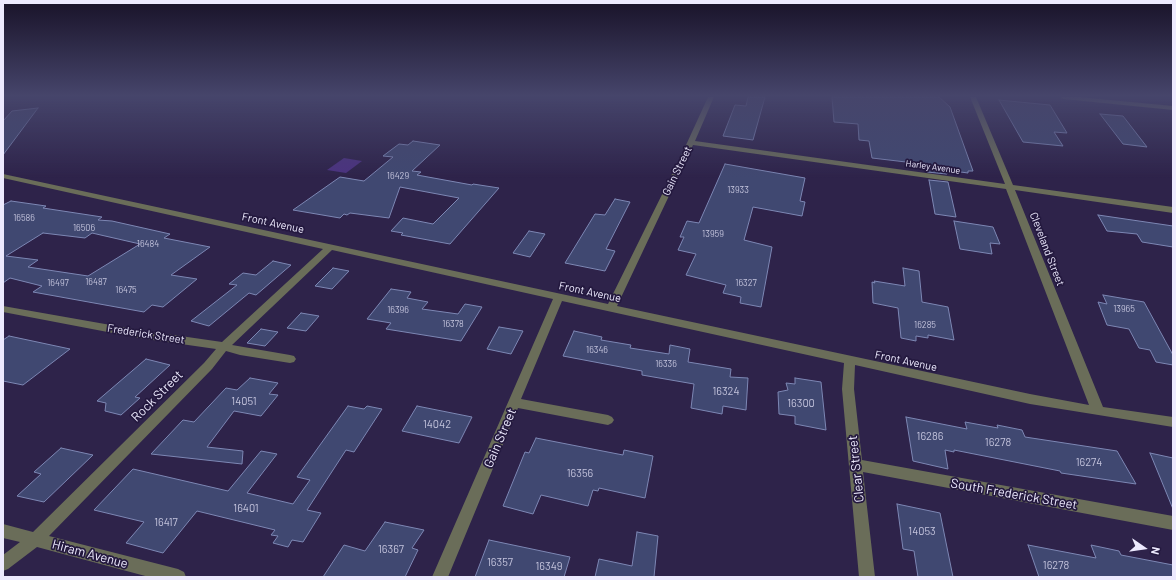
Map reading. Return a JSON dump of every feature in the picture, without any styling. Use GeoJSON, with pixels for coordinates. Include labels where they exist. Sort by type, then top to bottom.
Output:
{"type":"FeatureCollection","features":[{"type":"Feature","properties":{"kind":"street","name":"Gain Street"},"geometry":{"type":"LineString","coordinates":[[610,309],[699,124]]}},
{"type":"Feature","properties":{"kind":"street","name":"Cleveland Street"},"geometry":{"type":"LineString","coordinates":[[984,124],[1098,411]]}},
{"type":"Feature","properties":{"kind":"street","name":"Harley Avenue"},"geometry":{"type":"LineString","coordinates":[[691,143],[1173,210]]}},
{"type":"Feature","properties":{"kind":"street","name":"Front Avenue"},"geometry":{"type":"LineString","coordinates":[[3,176],[558,298],[1030,399],[1173,422]]}},
{"type":"Feature","properties":{"kind":"street","name":"Rock Street"},"geometry":{"type":"LineString","coordinates":[[3,564],[36,539],[208,366],[224,346],[330,247]]}},
{"type":"Feature","properties":{"kind":"street","name":"Gain Street"},"geometry":{"type":"LineString","coordinates":[[440,577],[515,403],[558,298]]}},
{"type":"Feature","properties":{"kind":"street","name":"Frederick Street"},"geometry":{"type":"LineString","coordinates":[[3,309],[139,334],[224,346],[240,351],[290,359]]}},
{"type":"Feature","properties":{"kind":"street","name":"Clear Street"},"geometry":{"type":"LineString","coordinates":[[850,361],[848,389],[867,577]]}},
{"type":"Feature","properties":{"kind":"street"},"geometry":{"type":"LineString","coordinates":[[515,403],[608,420]]}},
{"type":"Feature","properties":{"kind":"street","name":"South Frederick Street"},"geometry":{"type":"LineString","coordinates":[[856,465],[1173,523]]}},
{"type":"Feature","properties":{"kind":"street","name":"Hiram Avenue"},"geometry":{"type":"LineString","coordinates":[[3,531],[178,577]]}},
{"type":"Feature","properties":{"kind":"shaded area"},"geometry":{"type":"Polygon","coordinates":[[[344,158],[362,161],[346,173],[327,170],[344,158]]]}},
{"type":"Feature","properties":{"kind":"building"},"geometry":{"type":"Polygon","coordinates":[[[3,124],[26,124],[3,155],[3,124]]]}},
{"type":"Feature","properties":{"kind":"building"},"geometry":{"type":"Polygon","coordinates":[[[728,124],[757,124],[753,140],[723,136],[728,124]]]}},
{"type":"Feature","properties":{"kind":"building"},"geometry":{"type":"Polygon","coordinates":[[[858,124],[956,124],[973,171],[968,171],[968,173],[946,170],[947,174],[927,172],[927,170],[924,169],[923,164],[872,158],[869,141],[859,140],[858,124]]]}},
{"type":"Feature","properties":{"kind":"building"},"geometry":{"type":"Polygon","coordinates":[[[1013,124],[1062,124],[1067,133],[1054,132],[1063,146],[1023,142],[1013,124]]]}},
{"type":"Feature","properties":{"kind":"building"},"geometry":{"type":"Polygon","coordinates":[[[1108,124],[1129,124],[1147,147],[1123,144],[1108,124]]]}},
{"type":"Feature","properties":{"kind":"building"},"geometry":{"type":"Polygon","coordinates":[[[413,141],[440,145],[412,171],[421,172],[417,175],[472,185],[499,188],[450,244],[401,235],[403,233],[391,231],[403,218],[433,224],[459,198],[400,187],[389,218],[350,213],[347,215],[344,214],[340,218],[293,210],[340,177],[364,181],[393,157],[383,156],[399,144],[408,145],[413,141]]]}},
{"type":"Feature","properties":{"kind":"building"},"geometry":{"type":"Polygon","coordinates":[[[725,164],[805,178],[800,201],[805,202],[802,216],[753,207],[744,240],[772,247],[761,307],[740,303],[741,297],[723,293],[726,285],[686,275],[696,254],[678,250],[684,237],[680,237],[687,221],[699,223],[725,164]]]}},
{"type":"Feature","properties":{"kind":"building"},"geometry":{"type":"Polygon","coordinates":[[[929,180],[948,182],[956,217],[935,214],[929,180]]]}},
{"type":"Feature","properties":{"kind":"building"},"geometry":{"type":"Polygon","coordinates":[[[615,199],[630,202],[606,249],[615,251],[605,271],[565,263],[595,214],[605,215],[615,199]]]}},
{"type":"Feature","properties":{"kind":"building"},"geometry":{"type":"Polygon","coordinates":[[[11,201],[46,206],[43,208],[102,217],[98,220],[112,221],[170,234],[164,238],[210,247],[171,275],[197,279],[163,307],[152,305],[144,312],[33,292],[42,286],[10,278],[3,283],[3,205],[11,201]],[[43,233],[6,256],[38,260],[28,267],[88,276],[140,244],[92,233],[85,238],[43,233]]]}},
{"type":"Feature","properties":{"kind":"building"},"geometry":{"type":"Polygon","coordinates":[[[1098,215],[1173,226],[1173,247],[1142,242],[1137,234],[1107,231],[1098,215]]]}},
{"type":"Feature","properties":{"kind":"building"},"geometry":{"type":"Polygon","coordinates":[[[954,221],[993,227],[1000,244],[990,243],[992,254],[960,249],[954,221]]]}},
{"type":"Feature","properties":{"kind":"building"},"geometry":{"type":"Polygon","coordinates":[[[529,231],[545,234],[530,257],[513,253],[529,231]]]}},
{"type":"Feature","properties":{"kind":"building"},"geometry":{"type":"Polygon","coordinates":[[[273,261],[291,265],[256,295],[249,293],[209,326],[191,321],[237,285],[229,284],[243,273],[256,275],[273,261]]]}},
{"type":"Feature","properties":{"kind":"building"},"geometry":{"type":"Polygon","coordinates":[[[333,268],[349,271],[332,289],[315,286],[333,268]]]}},
{"type":"Feature","properties":{"kind":"building"},"geometry":{"type":"Polygon","coordinates":[[[903,268],[919,271],[922,302],[948,307],[954,340],[928,335],[928,338],[916,336],[916,341],[901,338],[898,308],[873,303],[872,282],[875,283],[874,281],[905,286],[903,268]]]}},
{"type":"Feature","properties":{"kind":"building"},"geometry":{"type":"Polygon","coordinates":[[[391,289],[411,292],[407,298],[428,302],[422,309],[458,314],[465,304],[482,307],[461,341],[386,329],[391,323],[367,319],[391,289]]]}},
{"type":"Feature","properties":{"kind":"building"},"geometry":{"type":"Polygon","coordinates":[[[1103,295],[1144,302],[1173,355],[1173,365],[1156,362],[1150,350],[1139,348],[1129,329],[1107,325],[1098,302],[1107,304],[1103,295]]]}},
{"type":"Feature","properties":{"kind":"building"},"geometry":{"type":"Polygon","coordinates":[[[301,313],[319,316],[306,331],[287,328],[301,313]]]}},
{"type":"Feature","properties":{"kind":"building"},"geometry":{"type":"Polygon","coordinates":[[[499,327],[523,331],[511,354],[487,349],[499,327]]]}},
{"type":"Feature","properties":{"kind":"building"},"geometry":{"type":"Polygon","coordinates":[[[261,329],[278,332],[265,346],[247,343],[261,329]]]}},
{"type":"Feature","properties":{"kind":"building"},"geometry":{"type":"Polygon","coordinates":[[[574,331],[602,337],[601,340],[631,345],[630,348],[669,354],[670,345],[690,349],[688,362],[731,369],[730,377],[748,378],[746,410],[723,406],[722,414],[691,408],[694,384],[642,375],[642,371],[563,356],[574,331]]]}},
{"type":"Feature","properties":{"kind":"building"},"geometry":{"type":"Polygon","coordinates":[[[9,336],[70,349],[23,385],[3,381],[3,340],[9,336]]]}},
{"type":"Feature","properties":{"kind":"building"},"geometry":{"type":"Polygon","coordinates":[[[146,359],[170,365],[135,397],[140,398],[121,415],[105,411],[106,403],[97,401],[146,359]]]}},
{"type":"Feature","properties":{"kind":"building"},"geometry":{"type":"Polygon","coordinates":[[[250,378],[278,383],[269,394],[278,395],[261,416],[234,411],[207,447],[243,451],[242,464],[151,454],[183,420],[194,422],[226,388],[237,390],[250,378]]]}},
{"type":"Feature","properties":{"kind":"building"},"geometry":{"type":"Polygon","coordinates":[[[795,378],[821,382],[826,430],[795,424],[795,416],[779,414],[778,392],[788,390],[786,383],[795,384],[795,378]]]}},
{"type":"Feature","properties":{"kind":"building"},"geometry":{"type":"Polygon","coordinates":[[[348,406],[364,409],[367,406],[382,409],[354,452],[346,450],[307,510],[321,513],[303,542],[292,540],[288,547],[273,543],[278,536],[271,535],[275,530],[197,511],[163,553],[126,543],[144,522],[94,510],[133,469],[228,491],[261,451],[277,454],[247,493],[293,504],[310,480],[297,477],[348,406]]]}},
{"type":"Feature","properties":{"kind":"building"},"geometry":{"type":"Polygon","coordinates":[[[417,406],[472,417],[459,443],[402,431],[417,406]]]}},
{"type":"Feature","properties":{"kind":"building"},"geometry":{"type":"Polygon","coordinates":[[[906,417],[967,429],[965,422],[998,428],[997,425],[1022,430],[1025,437],[1117,451],[1136,484],[1061,473],[1060,471],[954,450],[954,452],[945,450],[948,469],[913,461],[906,417]]]}},
{"type":"Feature","properties":{"kind":"building"},"geometry":{"type":"Polygon","coordinates":[[[536,438],[623,455],[624,450],[653,456],[645,498],[599,488],[598,491],[593,490],[588,506],[541,495],[533,514],[503,506],[525,452],[529,453],[536,438]]]}},
{"type":"Feature","properties":{"kind":"building"},"geometry":{"type":"Polygon","coordinates":[[[61,448],[93,455],[44,502],[17,496],[41,474],[34,472],[61,448]]]}},
{"type":"Feature","properties":{"kind":"building"},"geometry":{"type":"Polygon","coordinates":[[[1150,453],[1173,458],[1173,509],[1150,453]]]}},
{"type":"Feature","properties":{"kind":"building"},"geometry":{"type":"Polygon","coordinates":[[[897,504],[940,513],[953,577],[918,577],[914,551],[903,549],[897,504]]]}},
{"type":"Feature","properties":{"kind":"building"},"geometry":{"type":"Polygon","coordinates":[[[385,522],[424,530],[412,548],[418,550],[405,577],[323,577],[344,545],[365,551],[385,522]]]}},
{"type":"Feature","properties":{"kind":"building"},"geometry":{"type":"Polygon","coordinates":[[[637,532],[658,536],[654,577],[595,577],[599,559],[632,566],[637,532]]]}},
{"type":"Feature","properties":{"kind":"building"},"geometry":{"type":"Polygon","coordinates":[[[489,540],[570,557],[564,577],[475,577],[489,540]]]}},
{"type":"Feature","properties":{"kind":"building"},"geometry":{"type":"Polygon","coordinates":[[[1028,545],[1096,558],[1091,545],[1119,551],[1121,555],[1173,565],[1173,577],[1039,577],[1028,545]]]}}]}
